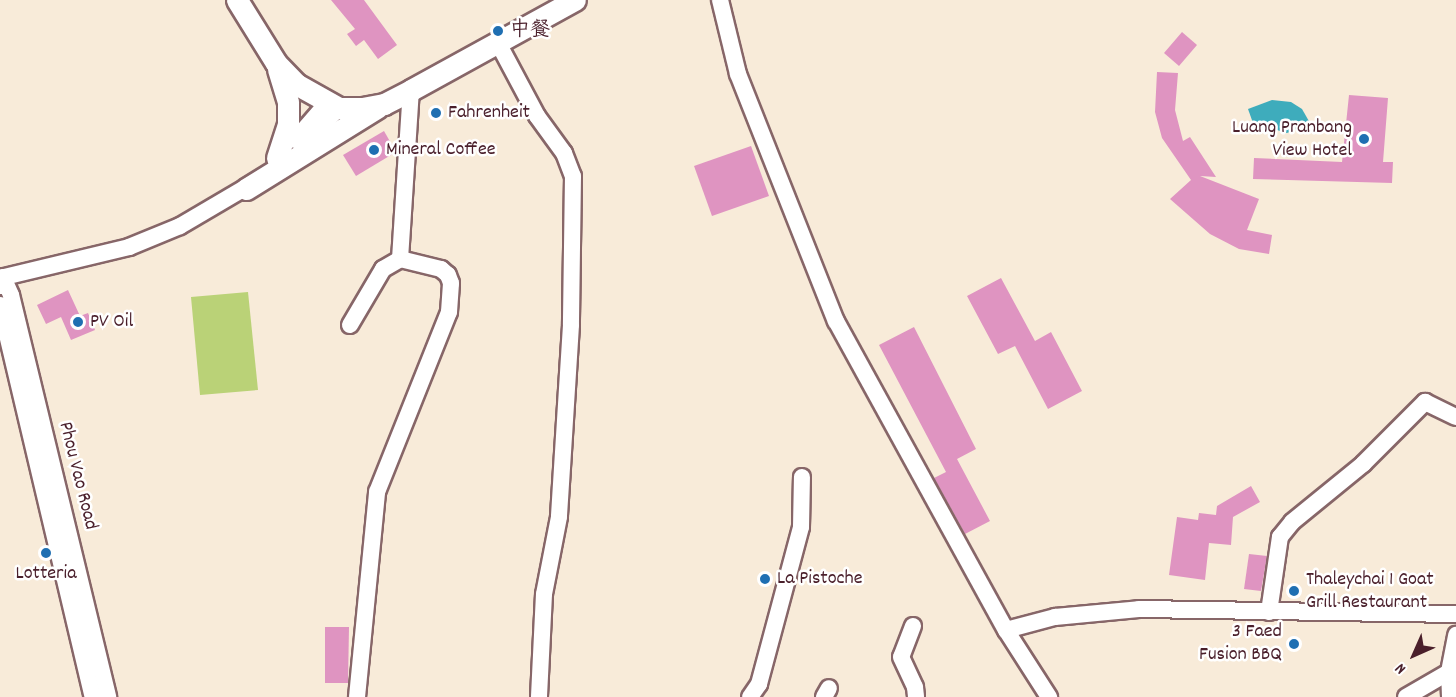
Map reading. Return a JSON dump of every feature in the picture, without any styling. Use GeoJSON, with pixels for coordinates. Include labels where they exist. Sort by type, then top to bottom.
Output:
{"type":"FeatureCollection","features":[{"type":"Feature","properties":{"kind":"main road"},"geometry":{"type":"LineString","coordinates":[[237,0],[276,63],[296,84],[333,106],[384,104]]}},
{"type":"Feature","properties":{"kind":"main road"},"geometry":{"type":"LineString","coordinates":[[246,189],[384,104],[575,0]]}},
{"type":"Feature","properties":{"kind":"main road"},"geometry":{"type":"LineString","coordinates":[[276,63],[288,102],[288,124],[277,158]]}},
{"type":"Feature","properties":{"kind":"street"},"geometry":{"type":"LineString","coordinates":[[720,0],[738,74],[836,321],[1006,630],[1049,697]]}},
{"type":"Feature","properties":{"kind":"street"},"geometry":{"type":"LineString","coordinates":[[497,41],[537,116],[564,153],[573,176],[571,325],[560,506],[544,594],[539,697]]}},
{"type":"Feature","properties":{"kind":"street"},"geometry":{"type":"LineString","coordinates":[[400,259],[411,90]]}},
{"type":"Feature","properties":{"kind":"street"},"geometry":{"type":"LineString","coordinates":[[246,189],[333,106]]}},
{"type":"Feature","properties":{"kind":"street"},"geometry":{"type":"LineString","coordinates":[[1,280],[129,247],[180,226],[246,189],[312,138],[333,106]]}},
{"type":"Feature","properties":{"kind":"street"},"geometry":{"type":"LineString","coordinates":[[350,325],[383,269],[400,259],[441,269],[448,275],[451,283],[449,312],[377,492],[357,697]]}},
{"type":"Feature","properties":{"kind":"street","name":"Phou Vao Road"},"geometry":{"type":"LineString","coordinates":[[1,280],[12,295],[108,697]]}},
{"type":"Feature","properties":{"kind":"street","name":"Phou Vao Road"},"geometry":{"type":"LineString","coordinates":[[0,305],[93,697]]}},
{"type":"Feature","properties":{"kind":"street"},"geometry":{"type":"LineString","coordinates":[[1269,612],[1280,537],[1292,522],[1363,464],[1425,402],[1456,417]]}},
{"type":"Feature","properties":{"kind":"street"},"geometry":{"type":"LineString","coordinates":[[750,697],[759,684],[801,527],[802,477]]}},
{"type":"Feature","properties":{"kind":"street"},"geometry":{"type":"LineString","coordinates":[[1006,630],[1055,617],[1139,609],[1456,614]]}},
{"type":"Feature","properties":{"kind":"street"},"geometry":{"type":"LineString","coordinates":[[914,626],[901,657],[915,687],[916,697]]}},
{"type":"Feature","properties":{"kind":"street"},"geometry":{"type":"LineString","coordinates":[[1450,697],[1449,672],[1456,635]]}},
{"type":"Feature","properties":{"kind":"street"},"geometry":{"type":"LineString","coordinates":[[1406,697],[1449,672]]}},
{"type":"Feature","properties":{"kind":"green space"},"geometry":{"type":"Polygon","coordinates":[[[248,292],[258,390],[200,395],[191,297],[248,292]]]}},
{"type":"Feature","properties":{"kind":"water"},"geometry":{"type":"Polygon","coordinates":[[[1272,100],[1291,102],[1302,109],[1310,123],[1287,133],[1253,123],[1248,109],[1272,100]]]}},
{"type":"Feature","properties":{"kind":"building"},"geometry":{"type":"Polygon","coordinates":[[[331,0],[364,0],[397,45],[378,59],[364,40],[356,46],[347,34],[355,29],[331,0]]]}},
{"type":"Feature","properties":{"kind":"building"},"geometry":{"type":"Polygon","coordinates":[[[1182,32],[1197,45],[1179,66],[1164,53],[1182,32]]]}},
{"type":"Feature","properties":{"kind":"building"},"geometry":{"type":"Polygon","coordinates":[[[1157,72],[1178,73],[1175,110],[1183,141],[1190,137],[1216,177],[1200,176],[1259,199],[1247,230],[1272,235],[1269,254],[1239,249],[1210,234],[1170,199],[1191,180],[1162,138],[1155,112],[1157,72]]]}},
{"type":"Feature","properties":{"kind":"building"},"geometry":{"type":"Polygon","coordinates":[[[1349,95],[1388,98],[1383,162],[1393,162],[1392,183],[1253,179],[1254,158],[1342,162],[1349,95]]]}},
{"type":"Feature","properties":{"kind":"building"},"geometry":{"type":"Polygon","coordinates":[[[384,131],[396,152],[356,176],[343,155],[384,131]]]}},
{"type":"Feature","properties":{"kind":"building"},"geometry":{"type":"Polygon","coordinates":[[[751,146],[769,196],[712,216],[694,166],[751,146]]]}},
{"type":"Feature","properties":{"kind":"building"},"geometry":{"type":"Polygon","coordinates":[[[1001,278],[1035,341],[1051,332],[1082,391],[1048,409],[1015,346],[998,354],[967,296],[1001,278]]]}},
{"type":"Feature","properties":{"kind":"building"},"geometry":{"type":"Polygon","coordinates":[[[68,290],[80,316],[88,313],[95,330],[71,340],[61,317],[46,324],[37,305],[68,290]]]}},
{"type":"Feature","properties":{"kind":"building"},"geometry":{"type":"Polygon","coordinates":[[[914,327],[976,449],[957,459],[990,521],[965,534],[934,478],[946,472],[879,345],[914,327]]]}},
{"type":"Feature","properties":{"kind":"building"},"geometry":{"type":"Polygon","coordinates":[[[1251,486],[1260,502],[1233,517],[1231,545],[1209,543],[1205,580],[1169,575],[1177,517],[1198,520],[1199,513],[1216,515],[1217,506],[1251,486]]]}},
{"type":"Feature","properties":{"kind":"building"},"geometry":{"type":"Polygon","coordinates":[[[1249,554],[1267,556],[1261,591],[1244,589],[1249,554]]]}},
{"type":"Feature","properties":{"kind":"building"},"geometry":{"type":"Polygon","coordinates":[[[325,627],[349,627],[348,683],[325,683],[325,627]]]}},
{"type":"Feature","properties":{"kind":"place","name":"中餐"},"geometry":{"type":"Point","coordinates":[498,31]}},
{"type":"Feature","properties":{"kind":"place","name":"Fahrenheit"},"geometry":{"type":"Point","coordinates":[436,113]}},
{"type":"Feature","properties":{"kind":"place","name":"Luang Pranbang View Hotel"},"geometry":{"type":"Point","coordinates":[1364,139]}},
{"type":"Feature","properties":{"kind":"place","name":"Mineral Coffee"},"geometry":{"type":"Point","coordinates":[374,150]}},
{"type":"Feature","properties":{"kind":"place","name":"PV Oil"},"geometry":{"type":"Point","coordinates":[78,322]}},
{"type":"Feature","properties":{"kind":"place","name":"Lotteria"},"geometry":{"type":"Point","coordinates":[46,553]}},
{"type":"Feature","properties":{"kind":"place","name":"La Pistoche"},"geometry":{"type":"Point","coordinates":[765,579]}},
{"type":"Feature","properties":{"kind":"place","name":"Thaleychai 1 Goat Grill Restaurant"},"geometry":{"type":"Point","coordinates":[1294,591]}},
{"type":"Feature","properties":{"kind":"place","name":"3 Faed Fusion BBQ"},"geometry":{"type":"Point","coordinates":[1294,644]}}]}
